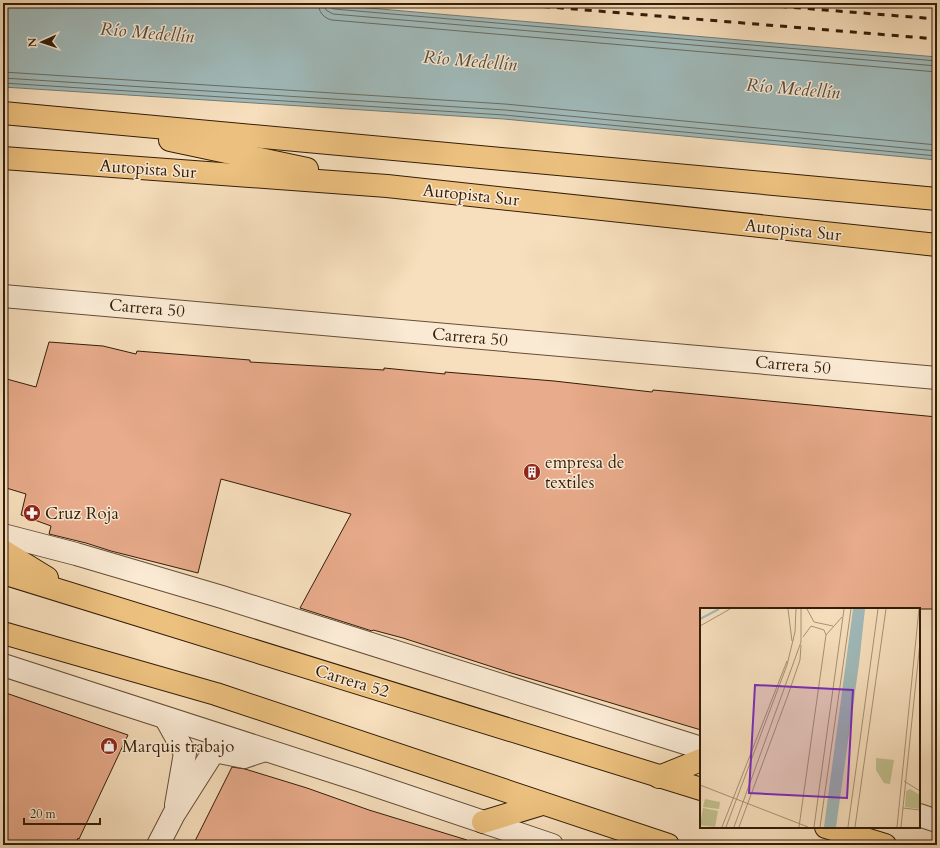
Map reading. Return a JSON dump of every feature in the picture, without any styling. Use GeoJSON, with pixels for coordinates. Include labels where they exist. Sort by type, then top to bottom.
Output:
{"type":"FeatureCollection","features":[{"type":"Feature","properties":{"kind":"main road"},"geometry":{"type":"LineString","coordinates":[[3,113],[937,199]]}},
{"type":"Feature","properties":{"kind":"main road"},"geometry":{"type":"LineString","coordinates":[[72,119],[387,186]]}},
{"type":"Feature","properties":{"kind":"main road","name":"Autopista Sur"},"geometry":{"type":"LineString","coordinates":[[3,158],[387,186],[937,245]]}},
{"type":"Feature","properties":{"kind":"main road"},"geometry":{"type":"LineString","coordinates":[[3,551],[74,594]]}},
{"type":"Feature","properties":{"kind":"main road","name":"Carrera 52"},"geometry":{"type":"LineString","coordinates":[[3,573],[700,789]]}},
{"type":"Feature","properties":{"kind":"main road"},"geometry":{"type":"LineString","coordinates":[[3,633],[216,694],[668,845]]}},
{"type":"Feature","properties":{"kind":"main road"},"geometry":{"type":"LineString","coordinates":[[659,777],[700,760]]}},
{"type":"Feature","properties":{"kind":"main road"},"geometry":{"type":"LineString","coordinates":[[483,822],[542,804]]}},
{"type":"Feature","properties":{"kind":"main road"},"geometry":{"type":"LineString","coordinates":[[829,828],[885,845]]}},
{"type":"Feature","properties":{"kind":"street","name":"Carrera 50"},"geometry":{"type":"LineString","coordinates":[[3,296],[937,378]]}},
{"type":"Feature","properties":{"kind":"street"},"geometry":{"type":"LineString","coordinates":[[3,535],[76,554],[230,600],[700,748]]}},
{"type":"Feature","properties":{"kind":"street"},"geometry":{"type":"LineString","coordinates":[[3,665],[552,845]]}},
{"type":"Feature","properties":{"kind":"street"},"geometry":{"type":"LineString","coordinates":[[166,718],[185,753],[174,814]]}},
{"type":"Feature","properties":{"kind":"street"},"geometry":{"type":"LineString","coordinates":[[158,845],[174,814],[214,751],[244,757],[266,750]]}},
{"type":"Feature","properties":{"kind":"street"},"geometry":{"type":"LineString","coordinates":[[920,815],[937,821]]}},
{"type":"Feature","properties":{"kind":"water","name":"Río Medellín"},"geometry":{"type":"Polygon","coordinates":[[[3,3],[311,3],[937,57],[937,160],[504,119],[3,87],[3,3]]]}},
{"type":"Feature","properties":{"kind":"building"},"geometry":{"type":"Polygon","coordinates":[[[49,342],[103,346],[136,354],[137,351],[250,360],[250,362],[384,370],[384,368],[445,374],[445,372],[937,417],[937,609],[700,608],[700,730],[508,672],[403,638],[372,631],[300,608],[351,514],[221,479],[198,573],[49,534],[51,526],[21,515],[26,494],[3,487],[3,378],[36,387],[49,342]]]}},
{"type":"Feature","properties":{"kind":"building"},"geometry":{"type":"Polygon","coordinates":[[[3,692],[128,735],[75,845],[3,845],[3,692]]]}},
{"type":"Feature","properties":{"kind":"building"},"geometry":{"type":"Polygon","coordinates":[[[232,767],[245,769],[307,788],[369,810],[467,840],[467,845],[193,845],[232,767]]]}},
{"type":"Feature","properties":{"kind":"railway"},"geometry":{"type":"LineString","coordinates":[[501,3],[937,39]]}},
{"type":"Feature","properties":{"kind":"railway"},"geometry":{"type":"LineString","coordinates":[[738,3],[937,19]]}},
{"type":"Feature","properties":{"kind":"place","name":"empresa de textiles"},"geometry":{"type":"Point","coordinates":[532,472]}},
{"type":"Feature","properties":{"kind":"place","name":"Cruz Roja"},"geometry":{"type":"Point","coordinates":[32,513]}},
{"type":"Feature","properties":{"kind":"place","name":"Marquis trabajo"},"geometry":{"type":"Point","coordinates":[109,746]}}]}
